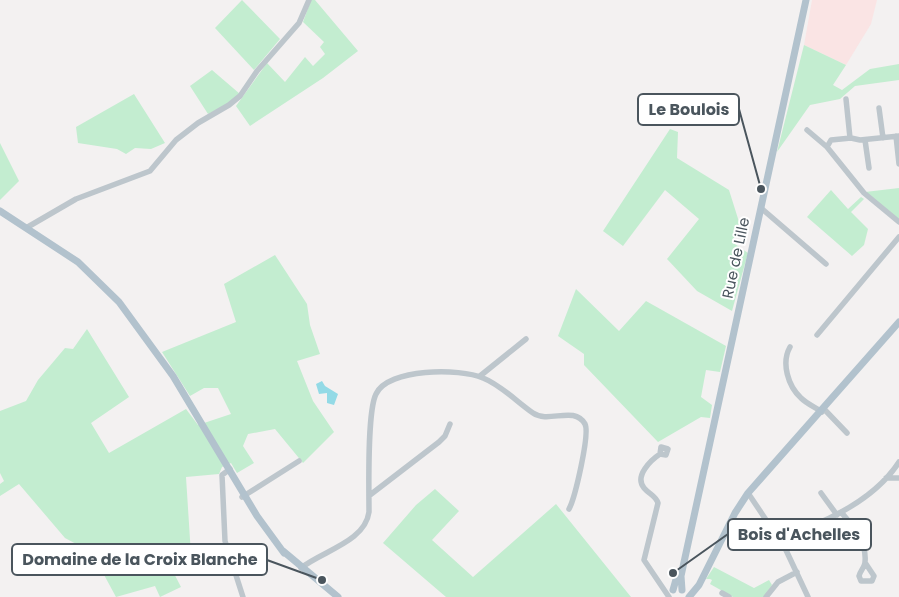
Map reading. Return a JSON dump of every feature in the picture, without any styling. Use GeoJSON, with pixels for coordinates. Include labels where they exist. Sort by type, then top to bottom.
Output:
{"type":"FeatureCollection","features":[{"type":"Feature","properties":{"kind":"main road","name":"Rue de Lille"},"geometry":{"type":"LineString","coordinates":[[684,593],[680,578],[806,0]]}},
{"type":"Feature","properties":{"kind":"main road"},"geometry":{"type":"LineString","coordinates":[[0,211],[78,262],[110,292],[154,347],[196,412],[250,508],[284,553],[338,597]]}},
{"type":"Feature","properties":{"kind":"main road"},"geometry":{"type":"LineString","coordinates":[[690,597],[697,589],[748,493],[899,322]]}},
{"type":"Feature","properties":{"kind":"main road","name":"Rue de Lille"},"geometry":{"type":"LineString","coordinates":[[670,594],[693,520]]}},
{"type":"Feature","properties":{"kind":"main road"},"geometry":{"type":"LineString","coordinates":[[670,594],[690,591],[708,566]]}},
{"type":"Feature","properties":{"kind":"street"},"geometry":{"type":"LineString","coordinates":[[26,228],[45,215],[80,197],[150,171],[176,140],[236,100],[257,70],[299,22],[309,0]]}},
{"type":"Feature","properties":{"kind":"street"},"geometry":{"type":"LineString","coordinates":[[846,99],[850,138]]}},
{"type":"Feature","properties":{"kind":"street"},"geometry":{"type":"LineString","coordinates":[[880,108],[883,138]]}},
{"type":"Feature","properties":{"kind":"street"},"geometry":{"type":"LineString","coordinates":[[807,130],[827,147],[864,193],[899,222]]}},
{"type":"Feature","properties":{"kind":"street"},"geometry":{"type":"LineString","coordinates":[[827,147],[830,140],[850,138],[865,140],[898,136],[899,164]]}},
{"type":"Feature","properties":{"kind":"street"},"geometry":{"type":"LineString","coordinates":[[865,140],[869,168]]}},
{"type":"Feature","properties":{"kind":"street"},"geometry":{"type":"LineString","coordinates":[[761,208],[826,264]]}},
{"type":"Feature","properties":{"kind":"street"},"geometry":{"type":"LineString","coordinates":[[817,335],[899,237]]}},
{"type":"Feature","properties":{"kind":"street"},"geometry":{"type":"LineString","coordinates":[[480,376],[526,339]]}},
{"type":"Feature","properties":{"kind":"street"},"geometry":{"type":"LineString","coordinates":[[790,347],[786,363],[791,384],[802,399],[823,410],[847,433]]}},
{"type":"Feature","properties":{"kind":"street"},"geometry":{"type":"LineString","coordinates":[[301,568],[362,528],[369,516],[372,410],[375,397],[381,387],[421,372],[480,376],[493,383],[538,416],[552,418],[573,415],[585,424],[587,438],[575,495],[569,509]]}},
{"type":"Feature","properties":{"kind":"street"},"geometry":{"type":"LineString","coordinates":[[370,495],[439,442],[445,436],[450,424]]}},
{"type":"Feature","properties":{"kind":"street"},"geometry":{"type":"LineString","coordinates":[[660,454],[646,465],[642,483],[658,504],[644,558],[645,565],[670,594]]}},
{"type":"Feature","properties":{"kind":"street"},"geometry":{"type":"LineString","coordinates":[[243,496],[299,461]]}},
{"type":"Feature","properties":{"kind":"street"},"geometry":{"type":"LineString","coordinates":[[778,538],[812,527],[839,514],[886,478],[899,462]]}},
{"type":"Feature","properties":{"kind":"street"},"geometry":{"type":"LineString","coordinates":[[228,470],[222,475],[224,536],[243,597]]}},
{"type":"Feature","properties":{"kind":"street"},"geometry":{"type":"LineString","coordinates":[[886,478],[899,478]]}},
{"type":"Feature","properties":{"kind":"street"},"geometry":{"type":"LineString","coordinates":[[370,480],[386,481]]}},
{"type":"Feature","properties":{"kind":"street"},"geometry":{"type":"LineString","coordinates":[[748,493],[778,538],[808,597]]}},
{"type":"Feature","properties":{"kind":"street"},"geometry":{"type":"LineString","coordinates":[[821,493],[858,535],[864,548],[866,564]]}},
{"type":"Feature","properties":{"kind":"street"},"geometry":{"type":"LineString","coordinates":[[766,597],[778,582],[796,572]]}},
{"type":"Feature","properties":{"kind":"street"},"geometry":{"type":"LineString","coordinates":[[722,593],[729,597]]}},
{"type":"Feature","properties":{"kind":"shaded area"},"geometry":{"type":"Polygon","coordinates":[[[812,0],[877,0],[871,24],[846,65],[804,45],[812,0]]]}},
{"type":"Feature","properties":{"kind":"green space"},"geometry":{"type":"Polygon","coordinates":[[[242,0],[280,39],[254,70],[215,28],[242,0]]]}},
{"type":"Feature","properties":{"kind":"green space"},"geometry":{"type":"Polygon","coordinates":[[[311,0],[315,0],[358,51],[323,78],[250,126],[236,106],[267,63],[285,82],[305,57],[313,66],[325,54],[320,47],[324,42],[303,22],[311,0]]]}},
{"type":"Feature","properties":{"kind":"green space"},"geometry":{"type":"Polygon","coordinates":[[[804,45],[846,65],[833,85],[842,90],[870,69],[899,64],[899,80],[855,86],[840,99],[810,105],[777,152],[804,45]]]}},
{"type":"Feature","properties":{"kind":"green space"},"geometry":{"type":"Polygon","coordinates":[[[212,70],[240,94],[231,103],[208,114],[190,86],[212,70]]]}},
{"type":"Feature","properties":{"kind":"green space"},"geometry":{"type":"Polygon","coordinates":[[[134,94],[165,143],[151,149],[135,148],[126,154],[117,149],[78,143],[76,127],[134,94]]]}},
{"type":"Feature","properties":{"kind":"green space"},"geometry":{"type":"Polygon","coordinates":[[[670,129],[678,132],[677,158],[729,190],[740,225],[732,242],[748,253],[732,311],[697,291],[667,259],[699,219],[665,190],[623,246],[603,231],[670,129]]]}},
{"type":"Feature","properties":{"kind":"green space"},"geometry":{"type":"Polygon","coordinates":[[[0,143],[19,181],[0,200],[0,143]]]}},
{"type":"Feature","properties":{"kind":"green space"},"geometry":{"type":"Polygon","coordinates":[[[899,188],[899,220],[865,192],[899,188]]]}},
{"type":"Feature","properties":{"kind":"green space"},"geometry":{"type":"Polygon","coordinates":[[[831,190],[848,209],[861,197],[864,199],[851,212],[868,229],[864,245],[852,256],[807,217],[831,190]]]}},
{"type":"Feature","properties":{"kind":"green space"},"geometry":{"type":"Polygon","coordinates":[[[275,255],[307,304],[310,325],[320,354],[297,361],[313,401],[334,432],[303,463],[275,429],[248,434],[243,446],[254,463],[237,473],[231,463],[222,467],[219,474],[186,477],[191,555],[166,558],[181,587],[160,597],[155,586],[116,597],[96,560],[80,546],[65,538],[19,484],[0,496],[0,484],[4,481],[0,473],[0,411],[26,401],[38,380],[65,348],[73,349],[87,329],[129,397],[91,423],[109,453],[186,409],[198,425],[231,414],[218,388],[204,388],[190,396],[162,352],[236,322],[224,284],[275,255]]]}},
{"type":"Feature","properties":{"kind":"green space"},"geometry":{"type":"Polygon","coordinates":[[[576,289],[619,331],[646,301],[726,346],[720,372],[706,370],[701,397],[712,405],[710,418],[701,417],[658,442],[584,365],[584,354],[558,336],[576,289]]]}},
{"type":"Feature","properties":{"kind":"green space"},"geometry":{"type":"Polygon","coordinates":[[[435,489],[459,511],[432,540],[473,577],[556,504],[631,597],[446,597],[383,543],[416,505],[435,489]]]}},
{"type":"Feature","properties":{"kind":"green space"},"geometry":{"type":"Polygon","coordinates":[[[714,567],[754,588],[769,580],[772,585],[764,597],[733,597],[710,584],[712,580],[706,579],[714,567]]]}},
{"type":"Feature","properties":{"kind":"water"},"geometry":{"type":"Polygon","coordinates":[[[322,381],[325,386],[338,394],[334,405],[327,403],[327,393],[319,394],[316,384],[322,381]]]}},
{"type":"Feature","properties":{"kind":"place","name":"Le Boulois"},"geometry":{"type":"Point","coordinates":[761,189]}},
{"type":"Feature","properties":{"kind":"place","name":"Bois d'Achelles"},"geometry":{"type":"Point","coordinates":[673,573]}},
{"type":"Feature","properties":{"kind":"place","name":"Domaine de la Croix Blanche"},"geometry":{"type":"Point","coordinates":[322,580]}}]}
